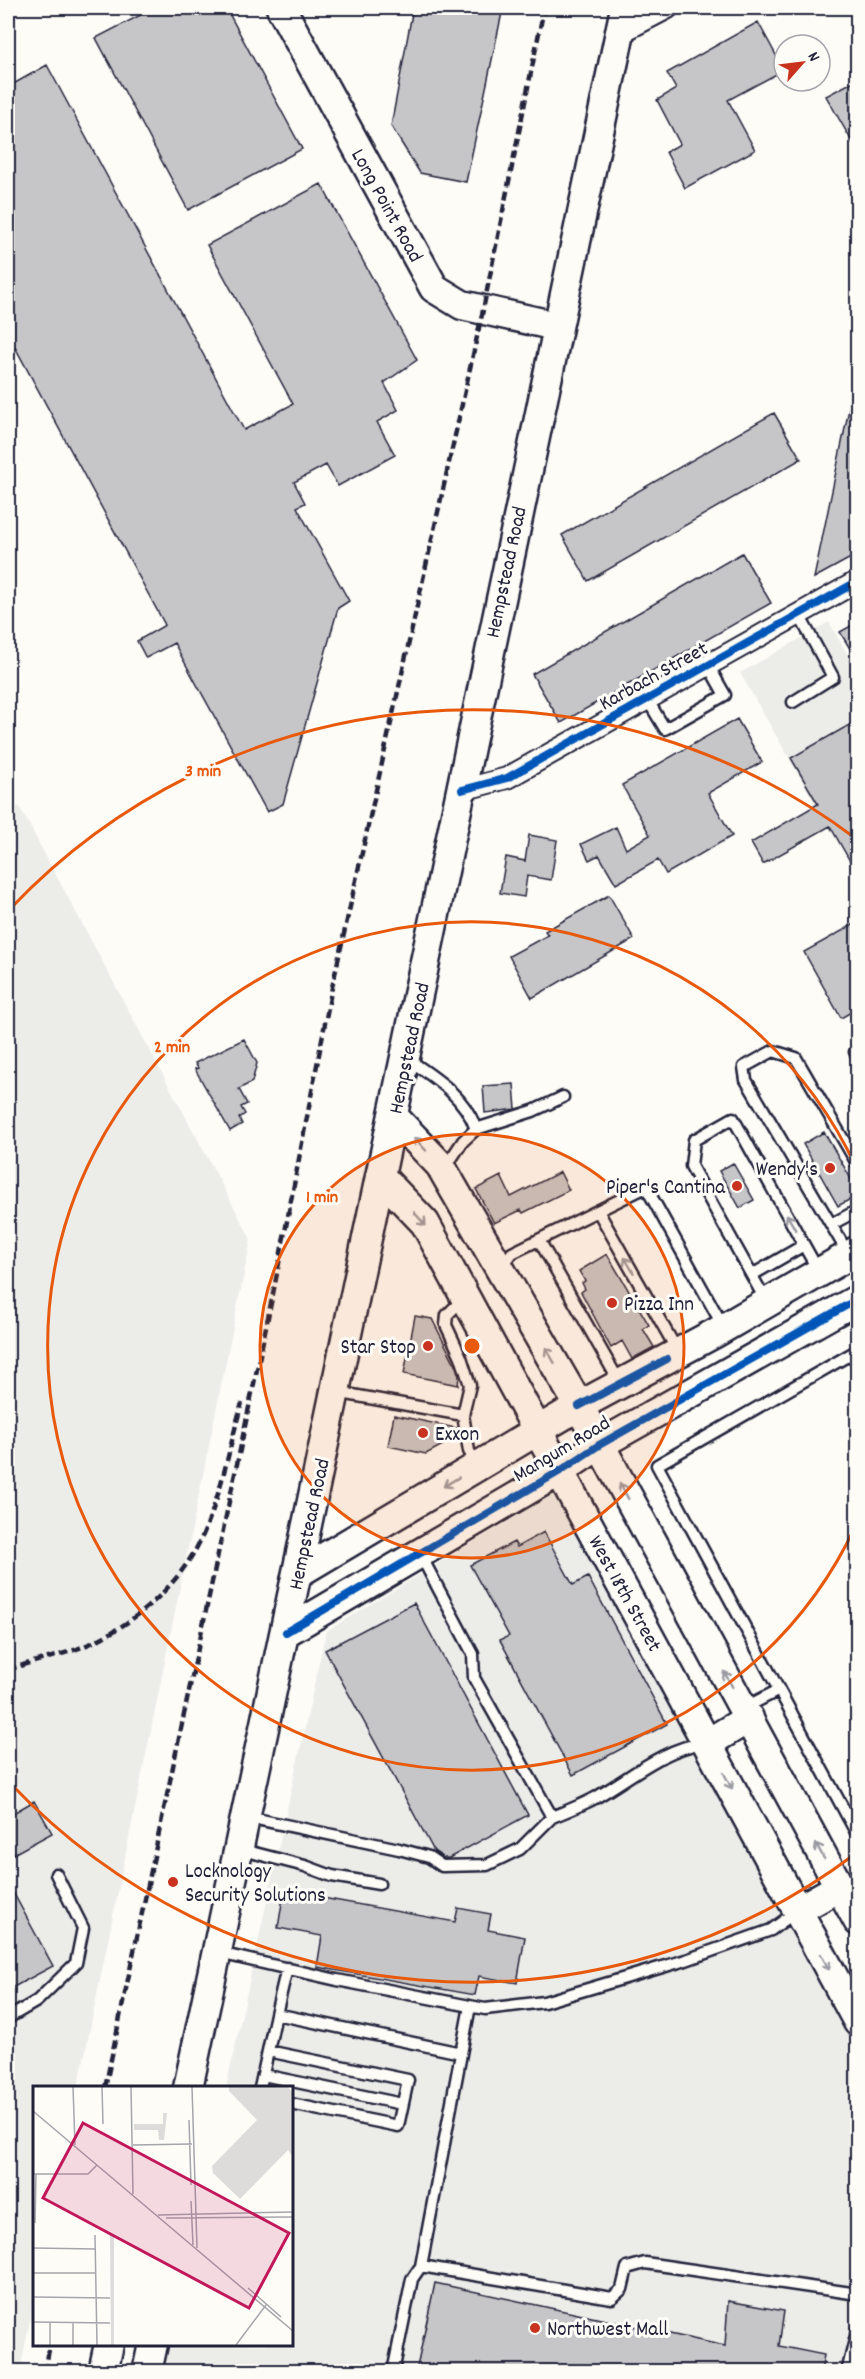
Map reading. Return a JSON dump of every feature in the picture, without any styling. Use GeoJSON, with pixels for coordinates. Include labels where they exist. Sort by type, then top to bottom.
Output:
{"type":"FeatureCollection","features":[{"type":"Feature","properties":{"kind":"main road","name":"Long Point Road"},"geometry":{"type":"LineString","coordinates":[[280,8],[434,288],[462,305],[556,326]]}},
{"type":"Feature","properties":{"kind":"main road","name":"Hempstead Road"},"geometry":{"type":"LineString","coordinates":[[188,2086],[462,790],[477,706],[556,326],[623,20]]}},
{"type":"Feature","properties":{"kind":"main road"},"geometry":{"type":"LineString","coordinates":[[393,1116],[443,1172],[579,1406],[858,1921]]}},
{"type":"Feature","properties":{"kind":"main road","name":"West 18th Street"},"geometry":{"type":"LineString","coordinates":[[380,1176],[425,1223],[858,2022]]}},
{"type":"Feature","properties":{"kind":"main road"},"geometry":{"type":"LineString","coordinates":[[840,1261],[856,1300]]}},
{"type":"Feature","properties":{"kind":"main road","name":"Mangum Road"},"geometry":{"type":"LineString","coordinates":[[298,1573],[579,1406],[724,1328],[840,1261]]}},
{"type":"Feature","properties":{"kind":"main road"},"geometry":{"type":"LineString","coordinates":[[465,1297],[500,1270]]}},
{"type":"Feature","properties":{"kind":"main road","name":"Mangum Road"},"geometry":{"type":"LineString","coordinates":[[286,1632],[560,1471],[599,1445],[856,1300]]}},
{"type":"Feature","properties":{"kind":"main road"},"geometry":{"type":"LineString","coordinates":[[708,1743],[746,1713]]}},
{"type":"Feature","properties":{"kind":"main road"},"geometry":{"type":"LineString","coordinates":[[798,1911],[839,1887]]}},
{"type":"Feature","properties":{"kind":"main road"},"geometry":{"type":"LineString","coordinates":[[103,2372],[109,2346]]}},
{"type":"Feature","properties":{"kind":"main road"},"geometry":{"type":"LineString","coordinates":[[147,2372],[153,2346]]}},
{"type":"Feature","properties":{"kind":"street"},"geometry":{"type":"LineString","coordinates":[[623,20],[668,8]]}},
{"type":"Feature","properties":{"kind":"street","name":"Karbach Street"},"geometry":{"type":"LineString","coordinates":[[462,790],[507,778],[858,581]]}},
{"type":"Feature","properties":{"kind":"lane"},"geometry":{"type":"LineString","coordinates":[[793,702],[833,677],[799,615]]}},
{"type":"Feature","properties":{"kind":"lane"},"geometry":{"type":"LineString","coordinates":[[647,699],[665,729],[725,694],[708,665]]}},
{"type":"Feature","properties":{"kind":"lane"},"geometry":{"type":"LineString","coordinates":[[840,1261],[832,1224],[746,1080],[744,1067],[772,1052],[796,1058],[858,1165]]}},
{"type":"Feature","properties":{"kind":"lane"},"geometry":{"type":"LineString","coordinates":[[405,1058],[447,1085],[472,1118],[476,1129]]}},
{"type":"Feature","properties":{"kind":"lane"},"geometry":{"type":"LineString","coordinates":[[443,1172],[463,1141],[476,1129],[532,1111],[563,1097]]}},
{"type":"Feature","properties":{"kind":"lane"},"geometry":{"type":"LineString","coordinates":[[767,1303],[691,1166],[694,1140],[733,1118],[804,1245],[840,1261]]}},
{"type":"Feature","properties":{"kind":"lane"},"geometry":{"type":"LineString","coordinates":[[500,1270],[512,1253],[646,1187],[724,1328]]}},
{"type":"Feature","properties":{"kind":"lane"},"geometry":{"type":"LineString","coordinates":[[832,1224],[858,1210]]}},
{"type":"Feature","properties":{"kind":"lane"},"geometry":{"type":"LineString","coordinates":[[598,1211],[679,1353]]}},
{"type":"Feature","properties":{"kind":"lane"},"geometry":{"type":"LineString","coordinates":[[539,1240],[621,1384]]}},
{"type":"Feature","properties":{"kind":"lane"},"geometry":{"type":"LineString","coordinates":[[752,1275],[804,1245]]}},
{"type":"Feature","properties":{"kind":"lane"},"geometry":{"type":"LineString","coordinates":[[465,1297],[447,1315],[446,1325],[461,1357],[470,1385],[463,1415],[469,1451],[478,1466]]}},
{"type":"Feature","properties":{"kind":"lane"},"geometry":{"type":"LineString","coordinates":[[857,1834],[657,1466],[858,1350]]}},
{"type":"Feature","properties":{"kind":"lane"},"geometry":{"type":"LineString","coordinates":[[335,1392],[463,1415]]}},
{"type":"Feature","properties":{"kind":"lane"},"geometry":{"type":"LineString","coordinates":[[419,1552],[473,1654],[474,1678],[552,1817]]}},
{"type":"Feature","properties":{"kind":"lane"},"geometry":{"type":"LineString","coordinates":[[746,1713],[779,1690]]}},
{"type":"Feature","properties":{"kind":"lane"},"geometry":{"type":"LineString","coordinates":[[246,1816],[399,1849],[429,1857],[442,1866],[487,1865],[520,1850],[552,1817],[594,1799],[642,1769],[687,1745],[708,1743]]}},
{"type":"Feature","properties":{"kind":"lane"},"geometry":{"type":"LineString","coordinates":[[239,1849],[305,1866],[332,1876],[379,1884]]}},
{"type":"Feature","properties":{"kind":"lane"},"geometry":{"type":"LineString","coordinates":[[8,2018],[37,2001],[76,1963],[83,1928],[56,1874]]}},
{"type":"Feature","properties":{"kind":"lane"},"geometry":{"type":"LineString","coordinates":[[217,1953],[485,2009],[544,2002],[686,1960],[771,1930],[798,1911]]}},
{"type":"Feature","properties":{"kind":"lane"},"geometry":{"type":"LineString","coordinates":[[260,2086],[287,1968]]}},
{"type":"Feature","properties":{"kind":"lane"},"geometry":{"type":"LineString","coordinates":[[393,2372],[412,2279],[421,2266],[470,2006]]}},
{"type":"Feature","properties":{"kind":"lane"},"geometry":{"type":"LineString","coordinates":[[276,2014],[461,2054]]}},
{"type":"Feature","properties":{"kind":"lane"},"geometry":{"type":"LineString","coordinates":[[268,2051],[408,2080],[398,2126],[292,2104]]}},
{"type":"Feature","properties":{"kind":"lane"},"geometry":{"type":"LineString","coordinates":[[263,2075],[402,2104]]}},
{"type":"Feature","properties":{"kind":"lane"},"geometry":{"type":"LineString","coordinates":[[421,2266],[612,2298],[622,2289],[627,2268],[645,2263],[858,2294]]}},
{"type":"Feature","properties":{"kind":"lane"},"geometry":{"type":"LineString","coordinates":[[847,2372],[858,2328]]}},
{"type":"Feature","properties":{"kind":"shaded area"},"geometry":{"type":"Polygon","coordinates":[[[829,622],[857,671],[857,876],[740,673],[829,622]]]}},
{"type":"Feature","properties":{"kind":"shaded area"},"geometry":{"type":"Polygon","coordinates":[[[19,806],[251,1239],[78,2086],[33,2086],[33,2305],[20,2371],[8,2372],[8,813],[19,806]]]}},
{"type":"Feature","properties":{"kind":"shaded area"},"geometry":{"type":"Polygon","coordinates":[[[562,1489],[857,2038],[857,2371],[164,2372],[170,2346],[292,2346],[292,2086],[226,2086],[326,1631],[562,1489]]]}},
{"type":"Feature","properties":{"kind":"building"},"geometry":{"type":"Polygon","coordinates":[[[154,8],[226,8],[302,149],[188,210],[96,38],[154,8]]]}},
{"type":"Feature","properties":{"kind":"building"},"geometry":{"type":"Polygon","coordinates":[[[413,8],[503,8],[466,182],[420,173],[391,126],[413,8]]]}},
{"type":"Feature","properties":{"kind":"building"},"geometry":{"type":"Polygon","coordinates":[[[758,22],[772,48],[772,76],[728,100],[755,150],[685,188],[666,152],[680,144],[657,100],[676,89],[667,73],[758,22]]]}},
{"type":"Feature","properties":{"kind":"building"},"geometry":{"type":"Polygon","coordinates":[[[47,65],[244,430],[293,404],[207,245],[321,184],[417,360],[384,383],[398,410],[377,422],[395,455],[338,486],[326,465],[294,482],[305,503],[297,507],[349,601],[338,608],[283,804],[267,812],[174,643],[146,658],[137,641],[165,625],[8,334],[8,87],[47,65]]]}},
{"type":"Feature","properties":{"kind":"building"},"geometry":{"type":"Polygon","coordinates":[[[858,79],[858,152],[826,96],[858,79]]]}},
{"type":"Feature","properties":{"kind":"building"},"geometry":{"type":"Polygon","coordinates":[[[851,399],[858,399],[858,554],[814,578],[851,399]]]}},
{"type":"Feature","properties":{"kind":"building"},"geometry":{"type":"Polygon","coordinates":[[[774,413],[801,459],[588,581],[562,535],[774,413]]]}},
{"type":"Feature","properties":{"kind":"building"},"geometry":{"type":"Polygon","coordinates":[[[742,553],[771,603],[561,723],[532,674],[742,553]]]}},
{"type":"Feature","properties":{"kind":"building"},"geometry":{"type":"Polygon","coordinates":[[[858,622],[858,662],[840,632],[858,622]]]}},
{"type":"Feature","properties":{"kind":"building"},"geometry":{"type":"Polygon","coordinates":[[[737,719],[762,762],[708,793],[732,836],[666,874],[658,860],[616,884],[599,855],[589,860],[581,844],[616,827],[626,849],[650,835],[622,785],[737,719]]]}},
{"type":"Feature","properties":{"kind":"building"},"geometry":{"type":"Polygon","coordinates":[[[858,720],[858,875],[830,826],[763,864],[751,843],[818,804],[791,758],[858,720]]]}},
{"type":"Feature","properties":{"kind":"building"},"geometry":{"type":"Polygon","coordinates":[[[529,835],[557,840],[551,880],[527,876],[524,897],[500,893],[506,857],[525,861],[529,835]]]}},
{"type":"Feature","properties":{"kind":"building"},"geometry":{"type":"Polygon","coordinates":[[[609,895],[634,939],[532,998],[509,956],[548,935],[545,931],[609,895]]]}},
{"type":"Feature","properties":{"kind":"building"},"geometry":{"type":"Polygon","coordinates":[[[858,922],[858,1008],[841,1018],[804,952],[858,922]]]}},
{"type":"Feature","properties":{"kind":"building"},"geometry":{"type":"Polygon","coordinates":[[[244,1039],[257,1063],[252,1082],[239,1089],[247,1104],[241,1107],[245,1114],[239,1118],[242,1124],[230,1131],[195,1069],[198,1068],[195,1063],[244,1039]]]}},
{"type":"Feature","properties":{"kind":"building"},"geometry":{"type":"Polygon","coordinates":[[[514,1084],[516,1109],[485,1113],[483,1086],[514,1084]]]}},
{"type":"Feature","properties":{"kind":"building","name":"Wendy's"},"geometry":{"type":"Polygon","coordinates":[[[824,1132],[858,1191],[858,1195],[838,1206],[803,1144],[824,1132]]]}},
{"type":"Feature","properties":{"kind":"building","name":"Piper's Cantina"},"geometry":{"type":"Polygon","coordinates":[[[733,1163],[754,1200],[740,1208],[719,1171],[733,1163]]]}},
{"type":"Feature","properties":{"kind":"building"},"geometry":{"type":"Polygon","coordinates":[[[560,1172],[569,1190],[523,1213],[521,1210],[494,1223],[476,1189],[501,1176],[511,1197],[560,1172]]]}},
{"type":"Feature","properties":{"kind":"building","name":"Pizza Inn"},"geometry":{"type":"Polygon","coordinates":[[[607,1254],[649,1325],[643,1329],[654,1347],[632,1359],[622,1341],[611,1348],[581,1292],[585,1289],[582,1283],[585,1281],[579,1271],[607,1254]]]}},
{"type":"Feature","properties":{"kind":"building","name":"Star Stop"},"geometry":{"type":"Polygon","coordinates":[[[415,1316],[432,1319],[455,1364],[459,1376],[458,1385],[404,1374],[415,1316]]]}},
{"type":"Feature","properties":{"kind":"building","name":"Exxon"},"geometry":{"type":"Polygon","coordinates":[[[394,1415],[456,1428],[454,1439],[426,1454],[388,1446],[394,1415]]]}},
{"type":"Feature","properties":{"kind":"building"},"geometry":{"type":"Polygon","coordinates":[[[544,1532],[573,1585],[588,1577],[667,1724],[573,1775],[500,1640],[509,1636],[470,1565],[514,1542],[517,1547],[544,1532]]]}},
{"type":"Feature","properties":{"kind":"building"},"geometry":{"type":"Polygon","coordinates":[[[414,1603],[528,1815],[449,1858],[444,1858],[434,1851],[325,1650],[414,1603]]]}},
{"type":"Feature","properties":{"kind":"building"},"geometry":{"type":"Polygon","coordinates":[[[34,1801],[52,1833],[8,1857],[8,1816],[34,1801]]]}},
{"type":"Feature","properties":{"kind":"building"},"geometry":{"type":"Polygon","coordinates":[[[8,1883],[53,1966],[8,1990],[8,1883]]]}},
{"type":"Feature","properties":{"kind":"building"},"geometry":{"type":"Polygon","coordinates":[[[284,1891],[455,1922],[458,1908],[491,1914],[488,1930],[525,1937],[517,1983],[479,1976],[475,1995],[317,1967],[322,1936],[278,1928],[284,1891]]]}},
{"type":"Feature","properties":{"kind":"building","name":"Northwest Mall"},"geometry":{"type":"Polygon","coordinates":[[[435,2283],[725,2346],[728,2301],[784,2311],[779,2346],[824,2355],[821,2372],[416,2372],[435,2283]]]}},
{"type":"Feature","properties":{"kind":"railway"},"geometry":{"type":"LineString","coordinates":[[105,2086],[274,1289],[331,992],[483,310],[544,8]]}},
{"type":"Feature","properties":{"kind":"railway"},"geometry":{"type":"LineString","coordinates":[[8,1670],[77,1649],[113,1632],[146,1608],[175,1580],[197,1547],[212,1513],[242,1403]]}},
{"type":"Feature","properties":{"kind":"railway"},"geometry":{"type":"LineString","coordinates":[[45,2372],[50,2346]]}},
{"type":"Feature","properties":{"kind":"cycle path"},"geometry":{"type":"LineString","coordinates":[[462,790],[507,778],[858,581]]}},
{"type":"Feature","properties":{"kind":"cycle path"},"geometry":{"type":"LineString","coordinates":[[286,1632],[560,1471],[599,1445],[858,1299]]}},
{"type":"Feature","properties":{"kind":"cycle path"},"geometry":{"type":"LineString","coordinates":[[579,1406],[667,1359]]}},
{"type":"Feature","properties":{"kind":"place","name":"Wendy's"},"geometry":{"type":"Point","coordinates":[830,1168]}},
{"type":"Feature","properties":{"kind":"place","name":"Piper's Cantina"},"geometry":{"type":"Point","coordinates":[737,1186]}},
{"type":"Feature","properties":{"kind":"place","name":"Pizza Inn"},"geometry":{"type":"Point","coordinates":[612,1303]}},
{"type":"Feature","properties":{"kind":"place","name":"Star Stop"},"geometry":{"type":"Point","coordinates":[428,1346]}},
{"type":"Feature","properties":{"kind":"place","name":"Exxon"},"geometry":{"type":"Point","coordinates":[423,1433]}},
{"type":"Feature","properties":{"kind":"place","name":"Locknology Security Solutions"},"geometry":{"type":"Point","coordinates":[173,1882]}},
{"type":"Feature","properties":{"kind":"place","name":"Northwest Mall"},"geometry":{"type":"Point","coordinates":[535,2328]}}]}
